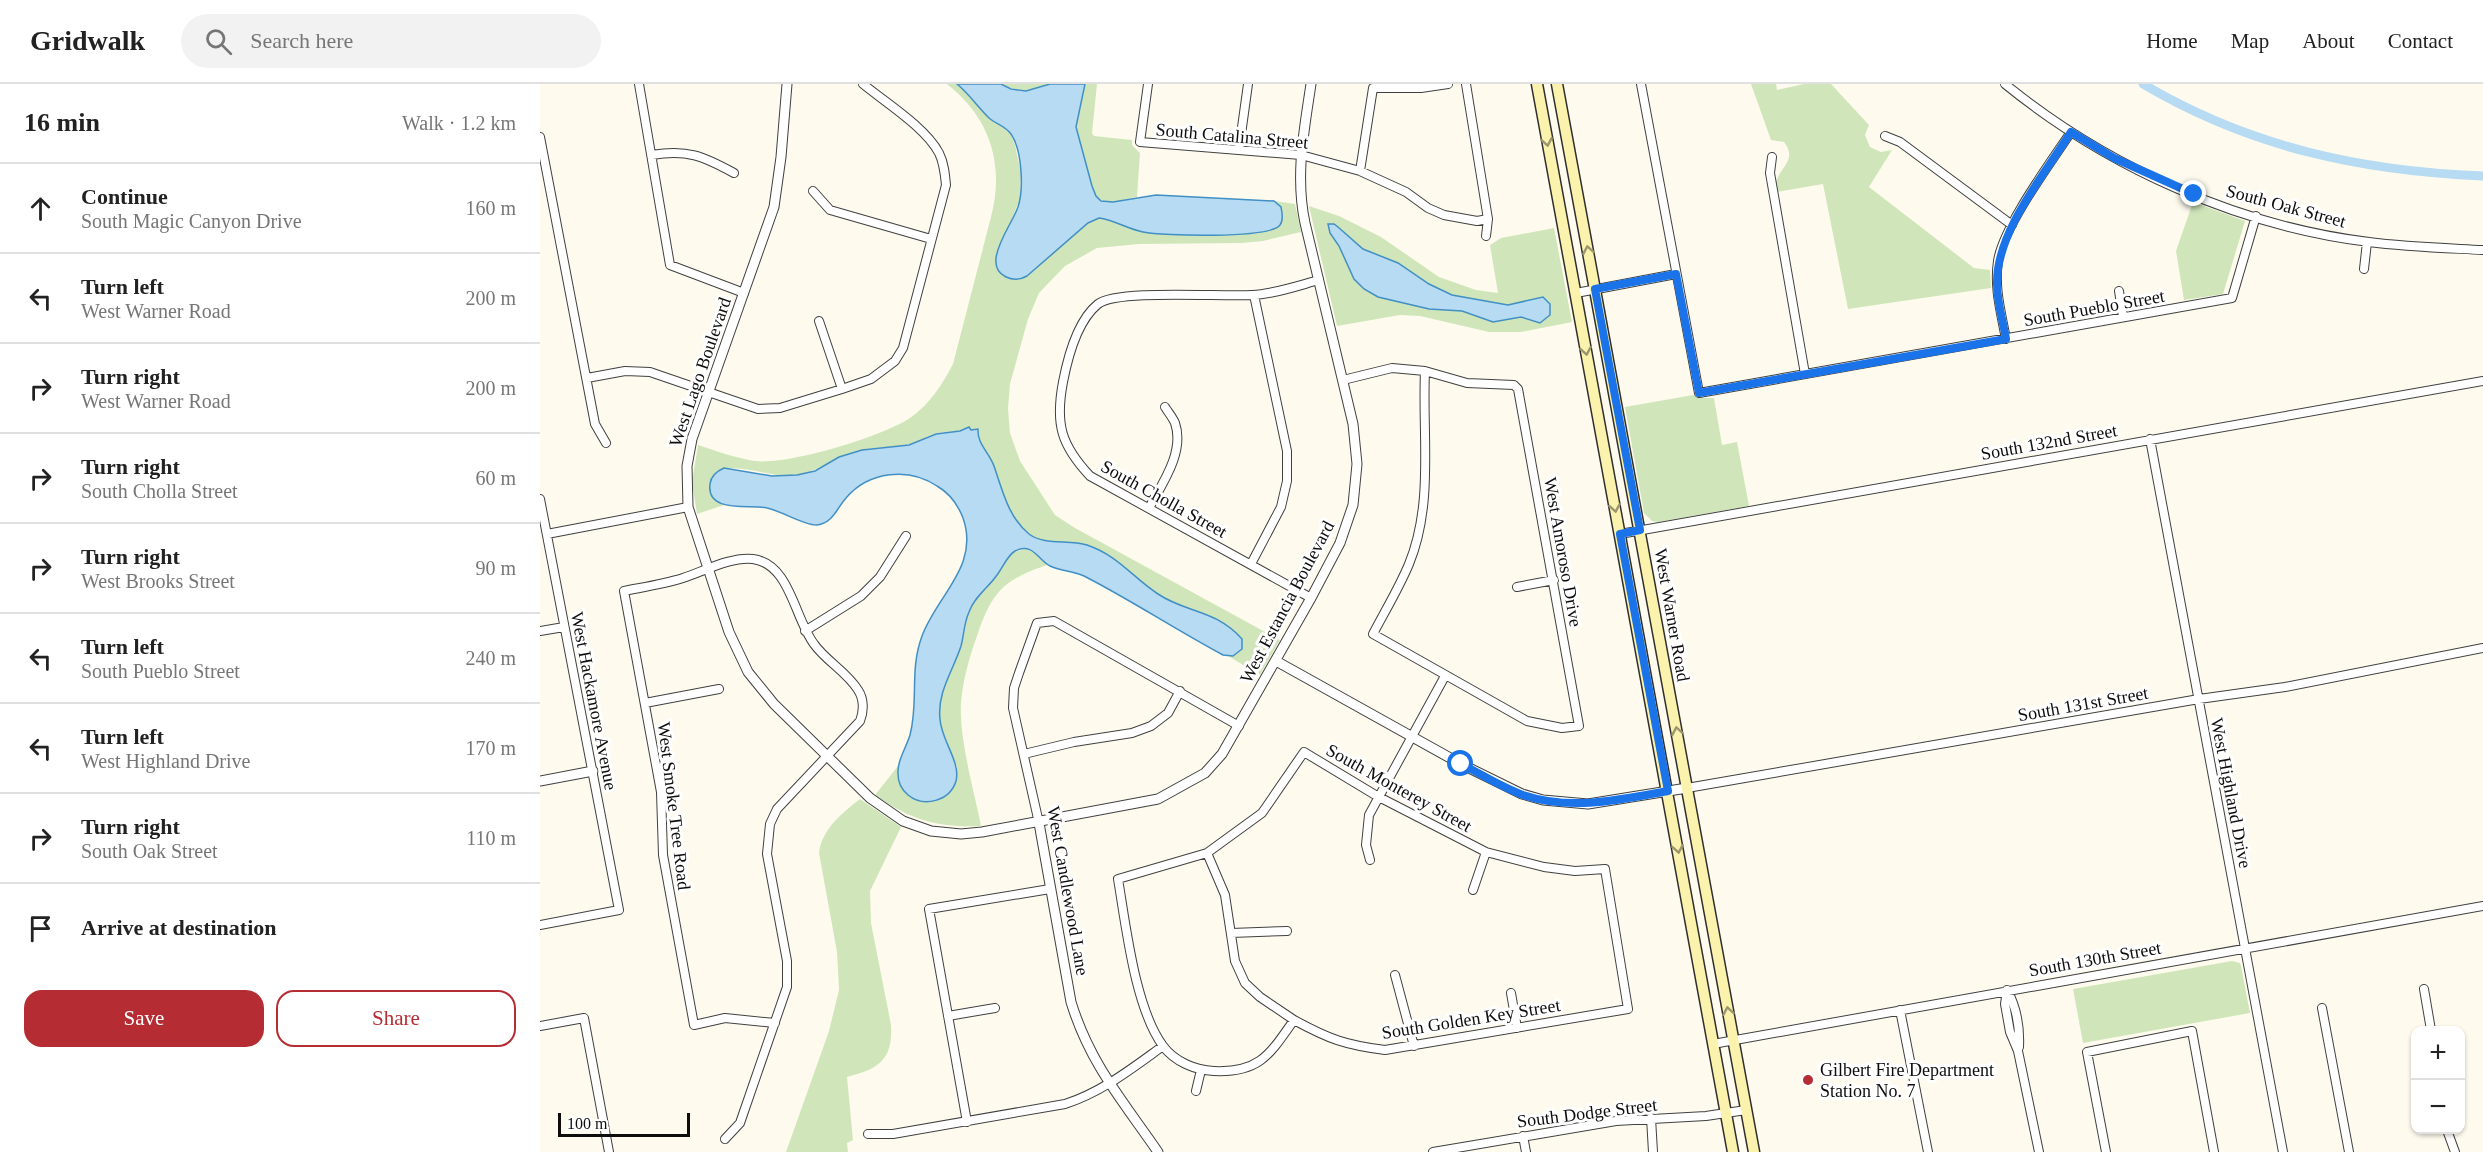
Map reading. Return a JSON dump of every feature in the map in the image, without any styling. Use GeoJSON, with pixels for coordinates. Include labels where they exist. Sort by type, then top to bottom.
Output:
{"type":"FeatureCollection","features":[{"type":"Feature","properties":{"kind":"main road","name":"West Warner Road"},"geometry":{"type":"LineString","coordinates":[[1537,84],[1733,1152]]}},
{"type":"Feature","properties":{"kind":"main road","name":"West Warner Road"},"geometry":{"type":"LineString","coordinates":[[1557,84],[1754,1152]]}},
{"type":"Feature","properties":{"kind":"street"},"geometry":{"type":"LineString","coordinates":[[639,84],[670,265],[744,293]]}},
{"type":"Feature","properties":{"kind":"street","name":"West Lago Boulevard"},"geometry":{"type":"LineString","coordinates":[[787,84],[782,157],[774,207],[688,457],[686,481],[688,507],[706,569],[729,632],[748,672],[774,704],[870,798],[903,821],[945,833],[961,834],[1039,823]]}},
{"type":"Feature","properties":{"kind":"street"},"geometry":{"type":"LineString","coordinates":[[587,378],[636,370],[650,372],[758,409],[768,409],[842,389],[871,378],[884,371],[895,361],[903,348],[946,185],[942,160],[933,144],[863,84]]}},
{"type":"Feature","properties":{"kind":"street","name":"South Catalina Street"},"geometry":{"type":"LineString","coordinates":[[1148,84],[1140,142],[1301,155],[1360,171],[1406,192],[1428,208],[1444,215],[1477,221],[1488,219]]}},
{"type":"Feature","properties":{"kind":"street"},"geometry":{"type":"LineString","coordinates":[[1239,149],[1248,84]]}},
{"type":"Feature","properties":{"kind":"street","name":"West Estancia Boulevard"},"geometry":{"type":"LineString","coordinates":[[1039,823],[1144,803],[1170,795],[1205,773],[1222,754],[1239,726],[1340,543],[1353,505],[1357,464],[1356,443],[1318,280],[1300,190],[1301,155],[1311,84]]}},
{"type":"Feature","properties":{"kind":"street"},"geometry":{"type":"LineString","coordinates":[[1360,171],[1373,88],[1448,84]]}},
{"type":"Feature","properties":{"kind":"street"},"geometry":{"type":"LineString","coordinates":[[1466,84],[1488,219],[1486,236]]}},
{"type":"Feature","properties":{"kind":"street"},"geometry":{"type":"LineString","coordinates":[[1576,293],[1676,274],[1641,84]]}},
{"type":"Feature","properties":{"kind":"street","name":"South Oak Street"},"geometry":{"type":"LineString","coordinates":[[2005,84],[2071,132],[2114,158],[2152,177],[2256,216],[2307,231],[2367,242],[2483,250]]}},
{"type":"Feature","properties":{"kind":"street"},"geometry":{"type":"LineString","coordinates":[[2006,339],[1996,284],[1998,259],[2012,225],[2071,132]]}},
{"type":"Feature","properties":{"kind":"street"},"geometry":{"type":"LineString","coordinates":[[1885,136],[1900,142],[2012,225]]}},
{"type":"Feature","properties":{"kind":"street"},"geometry":{"type":"LineString","coordinates":[[540,137],[595,424],[606,443]]}},
{"type":"Feature","properties":{"kind":"street"},"geometry":{"type":"LineString","coordinates":[[652,155],[692,153],[734,173]]}},
{"type":"Feature","properties":{"kind":"street"},"geometry":{"type":"LineString","coordinates":[[1772,157],[1771,183],[1805,374]]}},
{"type":"Feature","properties":{"kind":"street"},"geometry":{"type":"LineString","coordinates":[[813,191],[830,210],[931,239]]}},
{"type":"Feature","properties":{"kind":"street","name":"South Pueblo Street"},"geometry":{"type":"LineString","coordinates":[[1676,274],[1699,393],[2232,298],[2256,216]]}},
{"type":"Feature","properties":{"kind":"street"},"geometry":{"type":"LineString","coordinates":[[2364,269],[2367,242]]}},
{"type":"Feature","properties":{"kind":"street"},"geometry":{"type":"LineString","coordinates":[[1251,564],[1281,507],[1287,481],[1287,451],[1254,296],[1318,280]]}},
{"type":"Feature","properties":{"kind":"street"},"geometry":{"type":"LineString","coordinates":[[2119,291],[2123,317]]}},
{"type":"Feature","properties":{"kind":"street","name":"South Cholla Street"},"geometry":{"type":"LineString","coordinates":[[1254,296],[1118,297],[1100,303],[1085,318],[1065,369],[1058,406],[1060,431],[1073,458],[1090,476],[1311,598]]}},
{"type":"Feature","properties":{"kind":"street"},"geometry":{"type":"LineString","coordinates":[[819,321],[842,389]]}},
{"type":"Feature","properties":{"kind":"street"},"geometry":{"type":"LineString","coordinates":[[1343,380],[1392,368],[1425,371],[1426,463],[1418,529],[1409,563],[1373,634],[1445,676],[1377,796],[1369,815],[1366,845],[1370,860]]}},
{"type":"Feature","properties":{"kind":"street","name":"West Amoroso Drive"},"geometry":{"type":"LineString","coordinates":[[1425,371],[1467,383],[1514,385],[1518,389],[1579,726],[1562,728],[1527,721],[1445,676]]}},
{"type":"Feature","properties":{"kind":"street","name":"South 132nd Street"},"geometry":{"type":"LineString","coordinates":[[1620,534],[2483,381]]}},
{"type":"Feature","properties":{"kind":"street"},"geometry":{"type":"LineString","coordinates":[[1149,508],[1171,467],[1176,443],[1175,423],[1165,407]]}},
{"type":"Feature","properties":{"kind":"street","name":"West Highland Drive"},"geometry":{"type":"LineString","coordinates":[[2150,439],[2283,1152]]}},
{"type":"Feature","properties":{"kind":"street","name":"West Hackamore Avenue"},"geometry":{"type":"LineString","coordinates":[[540,499],[620,910],[540,925]]}},
{"type":"Feature","properties":{"kind":"street"},"geometry":{"type":"LineString","coordinates":[[546,534],[688,507]]}},
{"type":"Feature","properties":{"kind":"street"},"geometry":{"type":"LineString","coordinates":[[805,632],[861,596],[880,577],[906,536]]}},
{"type":"Feature","properties":{"kind":"street"},"geometry":{"type":"LineString","coordinates":[[706,569],[744,559],[766,562],[781,576],[805,632],[815,646],[860,692],[863,706],[860,721],[777,809],[770,824],[767,839],[768,861],[788,973],[787,987],[740,1123],[725,1138]]}},
{"type":"Feature","properties":{"kind":"street","name":"West Smoke Tree Road"},"geometry":{"type":"LineString","coordinates":[[706,569],[669,582],[624,591],[661,792],[663,855],[694,1025],[725,1018],[775,1023]]}},
{"type":"Feature","properties":{"kind":"street"},"geometry":{"type":"LineString","coordinates":[[1517,587],[1554,580]]}},
{"type":"Feature","properties":{"kind":"street","name":"West Candlewood Lane"},"geometry":{"type":"LineString","coordinates":[[1158,1152],[1092,1056],[1076,1019],[1039,823],[1013,708],[1014,688],[1033,632],[1037,623],[1044,621],[1054,621],[1180,691]]}},
{"type":"Feature","properties":{"kind":"street"},"geometry":{"type":"LineString","coordinates":[[540,631],[564,627]]}},
{"type":"Feature","properties":{"kind":"street","name":"South 131st Street"},"geometry":{"type":"LineString","coordinates":[[1687,788],[2199,699],[2285,687],[2483,648]]}},
{"type":"Feature","properties":{"kind":"street"},"geometry":{"type":"LineString","coordinates":[[1276,661],[1504,786],[1544,800],[1588,804],[1687,788]]}},
{"type":"Feature","properties":{"kind":"street"},"geometry":{"type":"LineString","coordinates":[[645,703],[719,689]]}},
{"type":"Feature","properties":{"kind":"street"},"geometry":{"type":"LineString","coordinates":[[1024,754],[1074,742],[1132,733],[1151,726],[1167,712],[1180,691],[1239,726]]}},
{"type":"Feature","properties":{"kind":"street","name":"South Monterey Street"},"geometry":{"type":"LineString","coordinates":[[1163,1046],[1145,1009],[1135,976],[1118,879],[1207,853],[1262,813],[1304,752],[1377,796],[1486,852],[1544,867],[1575,871],[1605,869],[1628,1009]]}},
{"type":"Feature","properties":{"kind":"street"},"geometry":{"type":"LineString","coordinates":[[540,781],[593,771]]}},
{"type":"Feature","properties":{"kind":"street"},"geometry":{"type":"LineString","coordinates":[[1473,890],[1486,852]]}},
{"type":"Feature","properties":{"kind":"street","name":"South Golden Key Street"},"geometry":{"type":"LineString","coordinates":[[1207,853],[1225,896],[1235,962],[1245,983],[1260,997],[1326,1038],[1351,1046],[1385,1050],[1628,1009]]}},
{"type":"Feature","properties":{"kind":"street"},"geometry":{"type":"LineString","coordinates":[[967,1122],[929,909],[1050,889]]}},
{"type":"Feature","properties":{"kind":"street","name":"South 130th Street"},"geometry":{"type":"LineString","coordinates":[[1713,1044],[2483,906]]}},
{"type":"Feature","properties":{"kind":"street"},"geometry":{"type":"LineString","coordinates":[[1231,933],[1287,931]]}},
{"type":"Feature","properties":{"kind":"street"},"geometry":{"type":"LineString","coordinates":[[1395,975],[1414,1046]]}},
{"type":"Feature","properties":{"kind":"street"},"geometry":{"type":"LineString","coordinates":[[2424,989],[2430,1026]]}},
{"type":"Feature","properties":{"kind":"street"},"geometry":{"type":"LineString","coordinates":[[2007,990],[2005,1004],[2010,1032],[2018,1051],[2039,1152]]}},
{"type":"Feature","properties":{"kind":"street"},"geometry":{"type":"LineString","coordinates":[[1511,993],[1517,1028]]}},
{"type":"Feature","properties":{"kind":"street"},"geometry":{"type":"LineString","coordinates":[[948,1016],[995,1008]]}},
{"type":"Feature","properties":{"kind":"street"},"geometry":{"type":"LineString","coordinates":[[2322,1008],[2349,1152]]}},
{"type":"Feature","properties":{"kind":"street"},"geometry":{"type":"LineString","coordinates":[[1900,1010],[1928,1152]]}},
{"type":"Feature","properties":{"kind":"street"},"geometry":{"type":"LineString","coordinates":[[540,1026],[584,1018],[609,1152]]}},
{"type":"Feature","properties":{"kind":"street"},"geometry":{"type":"LineString","coordinates":[[868,1134],[893,1134],[1065,1104],[1086,1097],[1110,1084],[1163,1046],[1178,1060],[1201,1070],[1221,1071],[1245,1068],[1268,1056],[1294,1020]]}},
{"type":"Feature","properties":{"kind":"street"},"geometry":{"type":"LineString","coordinates":[[2106,1152],[2087,1052],[2192,1031],[2214,1152]]}},
{"type":"Feature","properties":{"kind":"street"},"geometry":{"type":"LineString","coordinates":[[1196,1091],[1201,1070]]}},
{"type":"Feature","properties":{"kind":"street","name":"South Dodge Street"},"geometry":{"type":"LineString","coordinates":[[1433,1152],[1616,1121],[1651,1118],[1678,1119],[1746,1110]]}},
{"type":"Feature","properties":{"kind":"street"},"geometry":{"type":"LineString","coordinates":[[1651,1118],[1653,1152]]}},
{"type":"Feature","properties":{"kind":"street"},"geometry":{"type":"LineString","coordinates":[[2449,1134],[2456,1152]]}},
{"type":"Feature","properties":{"kind":"street"},"geometry":{"type":"LineString","coordinates":[[1523,1136],[1526,1152]]}},
{"type":"Feature","properties":{"kind":"green space"},"geometry":{"type":"Polygon","coordinates":[[[947,84],[957,84],[973,98],[989,118],[1010,133],[1015,145],[1021,173],[1020,199],[996,257],[1008,279],[1016,280],[1094,219],[1104,219],[1144,232],[1282,221],[1281,207],[1274,201],[1295,204],[1301,232],[1263,241],[1241,243],[1139,244],[1097,248],[1065,266],[1039,293],[1028,319],[1010,384],[1008,409],[1010,433],[1020,461],[1055,515],[1280,640],[1260,675],[1228,656],[1236,655],[1242,639],[1223,624],[1168,600],[1117,561],[1098,550],[1080,543],[1042,540],[1029,534],[1021,527],[1010,510],[992,462],[979,438],[978,429],[972,430],[969,427],[957,431],[941,432],[907,445],[862,450],[799,475],[780,476],[739,469],[720,470],[713,475],[715,500],[724,505],[697,514],[692,482],[698,445],[755,461],[789,459],[834,448],[878,433],[910,418],[929,401],[949,372],[992,213],[996,176],[990,142],[983,126],[961,97],[947,84]]]}},
{"type":"Feature","properties":{"kind":"green space"},"geometry":{"type":"Polygon","coordinates":[[[1001,84],[1050,84],[1026,90],[1001,84]]]}},
{"type":"Feature","properties":{"kind":"green space"},"geometry":{"type":"Polygon","coordinates":[[[1085,84],[1097,84],[1092,133],[1094,136],[1132,140],[1132,145],[1140,153],[1137,197],[1108,202],[1098,198],[1094,193],[1076,127],[1085,84]]]}},
{"type":"Feature","properties":{"kind":"green space"},"geometry":{"type":"Polygon","coordinates":[[[1751,84],[1776,84],[1777,90],[1804,84],[1831,84],[1869,125],[1865,135],[1870,147],[1881,152],[1892,150],[1869,187],[1974,268],[1990,270],[1991,288],[1848,309],[1823,184],[1777,192],[1776,181],[1789,158],[1788,148],[1784,142],[1771,140],[1751,84]]]}},
{"type":"Feature","properties":{"kind":"green space"},"geometry":{"type":"Polygon","coordinates":[[[2193,202],[2245,221],[2223,294],[2184,300],[2176,251],[2193,202]]]}},
{"type":"Feature","properties":{"kind":"green space"},"geometry":{"type":"Polygon","coordinates":[[[1309,206],[1339,216],[1381,237],[1439,277],[1476,290],[1498,293],[1490,245],[1501,238],[1554,228],[1572,322],[1521,332],[1489,332],[1420,316],[1400,315],[1337,326],[1309,206]]]}},
{"type":"Feature","properties":{"kind":"green space"},"geometry":{"type":"Polygon","coordinates":[[[1693,395],[1714,398],[1722,445],[1737,442],[1749,506],[1658,522],[1652,521],[1644,513],[1625,407],[1693,395]]]}},
{"type":"Feature","properties":{"kind":"green space"},"geometry":{"type":"Polygon","coordinates":[[[1026,549],[1039,555],[1047,565],[1009,582],[994,598],[977,636],[963,686],[962,732],[981,826],[938,824],[901,811],[875,795],[898,766],[902,786],[917,800],[956,781],[957,767],[941,727],[939,711],[942,692],[962,643],[969,610],[1009,557],[1014,552],[1026,549]]]}},
{"type":"Feature","properties":{"kind":"green space"},"geometry":{"type":"Polygon","coordinates":[[[860,799],[901,827],[870,891],[871,923],[891,1025],[889,1047],[886,1055],[875,1067],[847,1077],[853,1140],[847,1143],[848,1152],[786,1152],[829,1031],[839,990],[837,952],[819,853],[824,836],[829,829],[860,799]]]}},
{"type":"Feature","properties":{"kind":"green space"},"geometry":{"type":"Polygon","coordinates":[[[2232,961],[2240,963],[2250,1013],[2083,1043],[2073,989],[2232,961]]]}},
{"type":"Feature","properties":{"kind":"water"},"geometry":{"type":"Polygon","coordinates":[[[957,84],[1001,84],[1011,89],[1026,91],[1050,84],[1085,84],[1076,127],[1092,186],[1101,201],[1113,202],[1156,195],[1274,201],[1281,207],[1281,223],[1272,229],[1257,233],[1171,235],[1143,232],[1099,218],[1088,223],[1027,276],[1016,279],[1006,277],[998,270],[996,258],[999,245],[1020,199],[1021,170],[1018,150],[1009,131],[989,118],[957,84]]]}},
{"type":"Feature","properties":{"kind":"water"},"geometry":{"type":"Polygon","coordinates":[[[1328,224],[1334,224],[1363,249],[1398,263],[1429,284],[1452,295],[1508,305],[1543,297],[1550,304],[1550,315],[1540,323],[1521,317],[1493,322],[1462,311],[1429,309],[1378,297],[1364,289],[1354,279],[1339,246],[1330,233],[1328,224]]]}},
{"type":"Feature","properties":{"kind":"water"},"geometry":{"type":"Polygon","coordinates":[[[969,427],[971,430],[978,429],[981,444],[992,461],[1011,511],[1029,534],[1042,540],[1080,543],[1108,555],[1158,594],[1211,617],[1232,629],[1242,639],[1242,649],[1233,656],[1223,655],[1084,576],[1050,566],[1031,550],[1015,551],[978,597],[966,620],[961,646],[943,691],[940,709],[941,727],[956,766],[956,781],[953,788],[942,798],[929,802],[914,799],[904,791],[899,780],[898,769],[913,722],[916,661],[922,636],[955,580],[966,551],[967,535],[963,518],[956,504],[945,492],[926,480],[902,474],[890,475],[878,477],[855,489],[827,521],[812,525],[767,508],[722,504],[715,500],[710,484],[715,474],[724,468],[772,476],[797,475],[815,471],[839,457],[862,450],[909,445],[936,434],[960,431],[969,427]]]}},
{"type":"Feature","properties":{"kind":"waterway"},"geometry":{"type":"LineString","coordinates":[[2143,84],[2183,106],[2224,124],[2307,152],[2393,168],[2483,176]]}},
{"type":"Feature","properties":{"kind":"place","name":"Gilbert Fire Department Station No. 7"},"geometry":{"type":"Point","coordinates":[1808,1080]}},
{"type":"Feature","properties":{"kind":"route"},"geometry":{"type":"LineString","coordinates":[[1461,764],[1522,794],[1544,800],[1588,804],[1668,791],[1620,534],[1640,530],[1595,289],[1676,274],[1699,393],[2006,339],[1996,284],[2001,248],[2012,225],[2071,132],[2114,158],[2194,194]]}}]}
